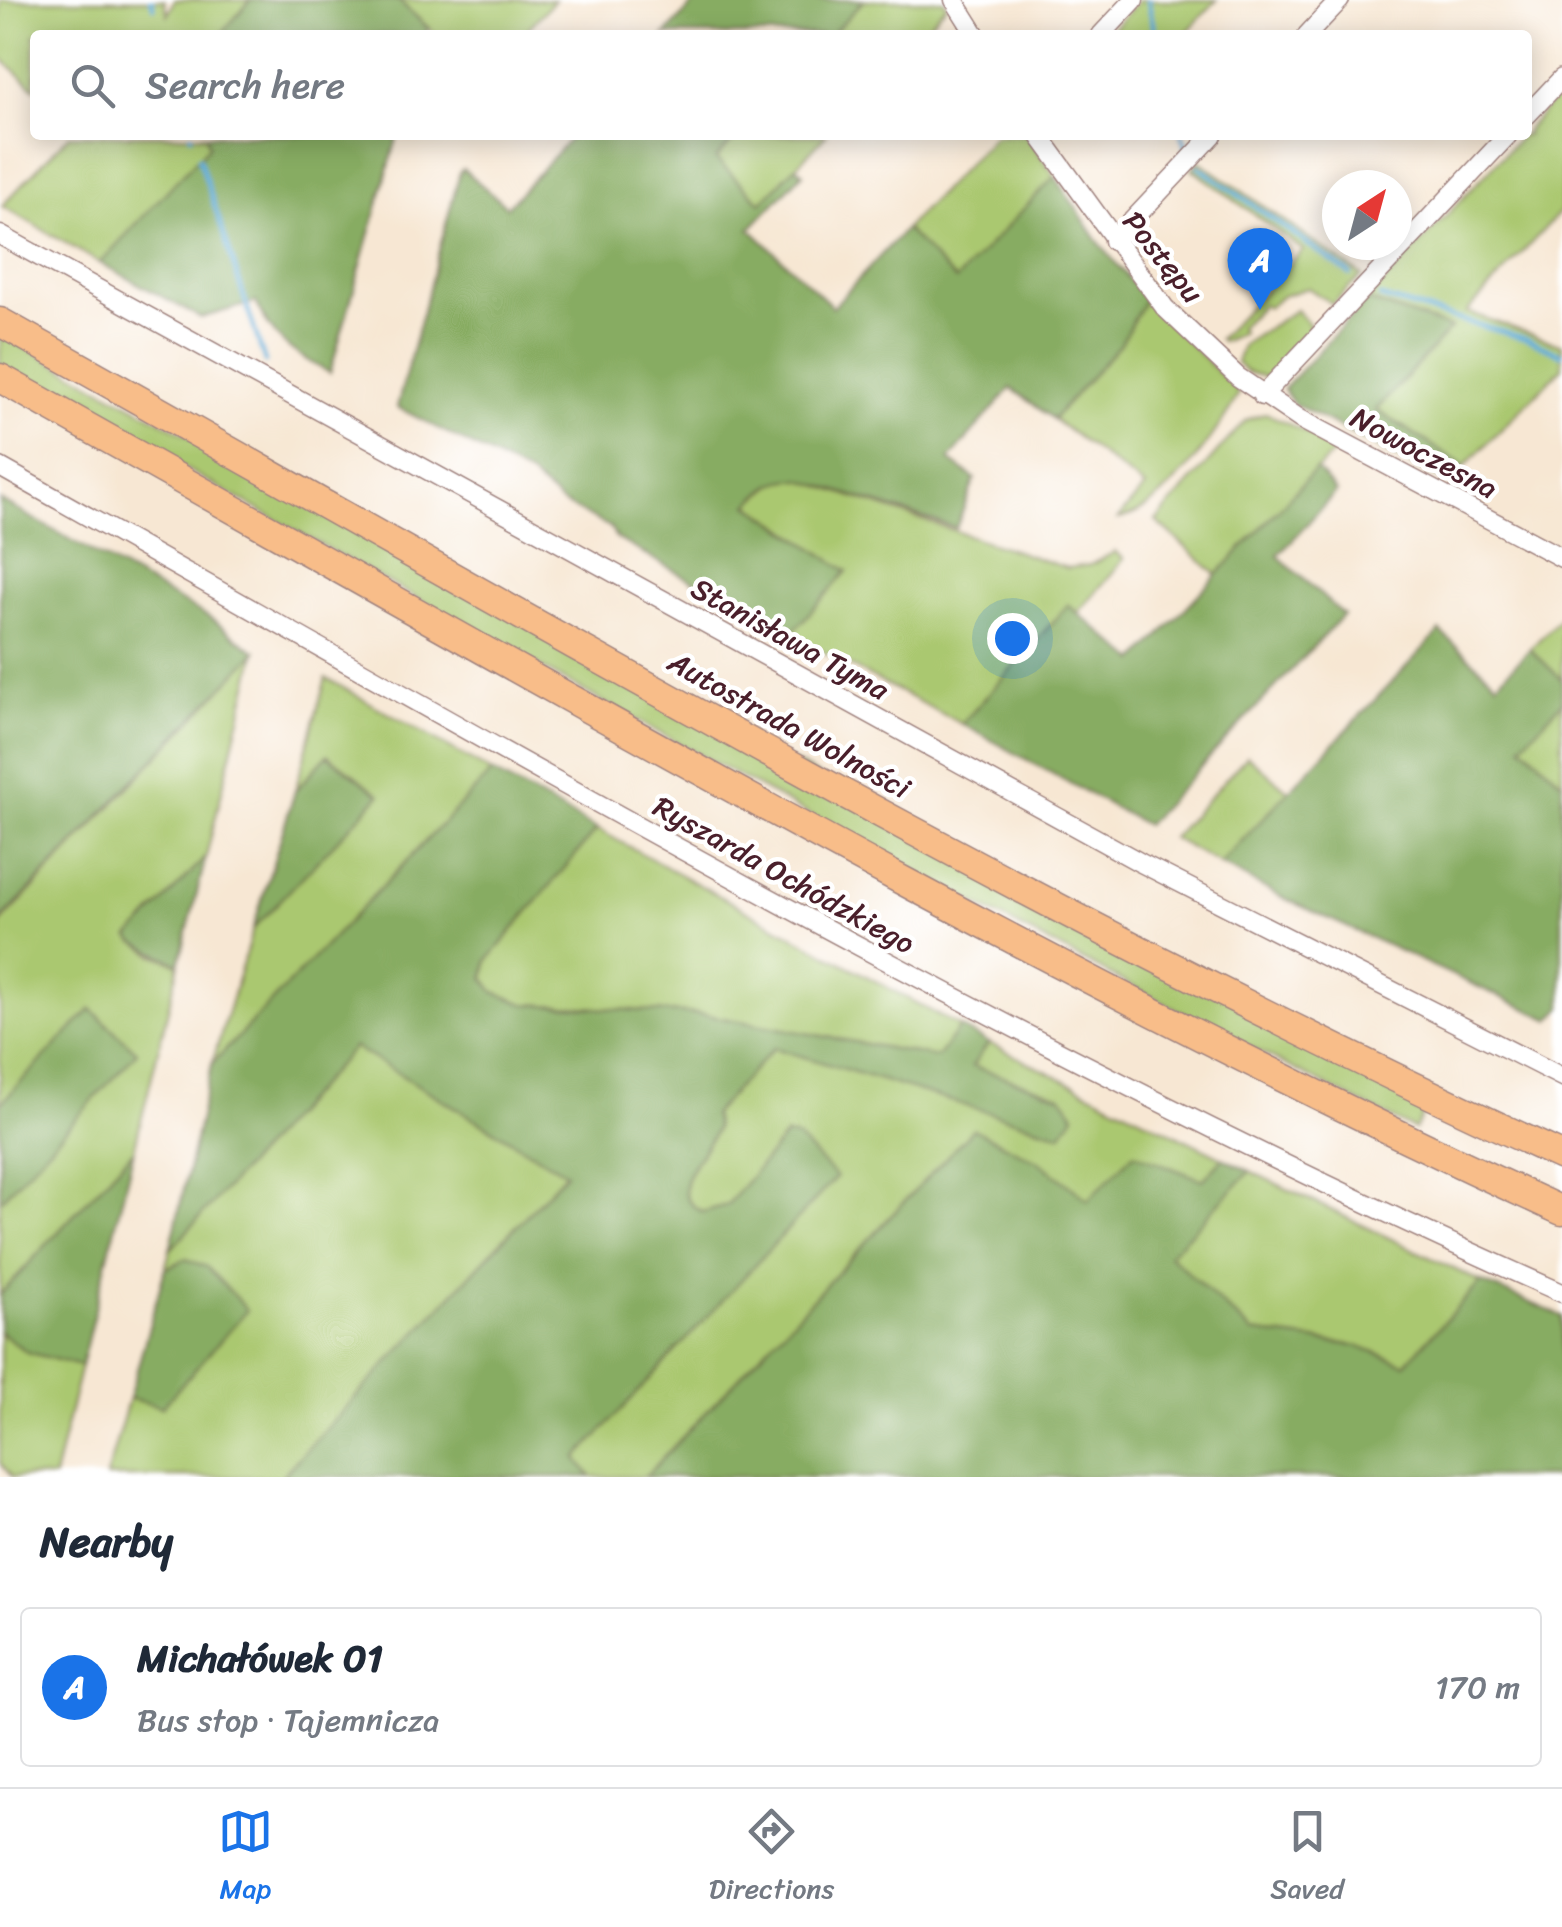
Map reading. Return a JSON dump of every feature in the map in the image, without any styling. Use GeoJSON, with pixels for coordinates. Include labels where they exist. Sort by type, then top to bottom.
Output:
{"type":"FeatureCollection","features":[{"type":"Feature","properties":{"kind":"highway","name":"Autostrada Wolności"},"geometry":{"type":"LineString","coordinates":[[0,322],[873,810],[1310,1036],[1562,1156]]}},
{"type":"Feature","properties":{"kind":"highway"},"geometry":{"type":"LineString","coordinates":[[0,378],[850,852],[1254,1063],[1562,1210]]}},
{"type":"Feature","properties":{"kind":"street"},"geometry":{"type":"LineString","coordinates":[[954,0],[973,30]]}},
{"type":"Feature","properties":{"kind":"street"},"geometry":{"type":"LineString","coordinates":[[1106,30],[1134,0]]}},
{"type":"Feature","properties":{"kind":"street"},"geometry":{"type":"LineString","coordinates":[[1312,30],[1340,0]]}},
{"type":"Feature","properties":{"kind":"street"},"geometry":{"type":"LineString","coordinates":[[1532,110],[1562,78]]}},
{"type":"Feature","properties":{"kind":"street","name":"Postępu"},"geometry":{"type":"LineString","coordinates":[[1042,140],[1165,308],[1262,396]]}},
{"type":"Feature","properties":{"kind":"street"},"geometry":{"type":"LineString","coordinates":[[1113,241],[1208,140]]}},
{"type":"Feature","properties":{"kind":"street"},"geometry":{"type":"LineString","coordinates":[[1262,396],[1503,140]]}},
{"type":"Feature","properties":{"kind":"street","name":"Stanisława Tyma"},"geometry":{"type":"LineString","coordinates":[[0,235],[1038,808],[1562,1077]]}},
{"type":"Feature","properties":{"kind":"street","name":"Nowoczesna"},"geometry":{"type":"LineString","coordinates":[[1262,396],[1562,558]]}},
{"type":"Feature","properties":{"kind":"street","name":"Ryszarda Ochódzkiego"},"geometry":{"type":"LineString","coordinates":[[0,467],[982,1014],[1306,1177],[1562,1293]]}},
{"type":"Feature","properties":{"kind":"green space"},"geometry":{"type":"Polygon","coordinates":[[[0,0],[164,0],[168,15],[174,0],[251,0],[224,30],[30,30],[30,84],[0,57],[0,0]]]}},
{"type":"Feature","properties":{"kind":"green space"},"geometry":{"type":"Polygon","coordinates":[[[251,0],[398,0],[428,28],[427,30],[224,30],[251,0]]]}},
{"type":"Feature","properties":{"kind":"green space"},"geometry":{"type":"Polygon","coordinates":[[[398,0],[555,0],[527,30],[431,30],[398,0]]]}},
{"type":"Feature","properties":{"kind":"green space"},"geometry":{"type":"Polygon","coordinates":[[[697,0],[864,0],[836,30],[670,30],[697,0]]]}},
{"type":"Feature","properties":{"kind":"green space"},"geometry":{"type":"Polygon","coordinates":[[[864,0],[944,0],[947,5],[924,30],[836,30],[864,0]]]}},
{"type":"Feature","properties":{"kind":"green space"},"geometry":{"type":"Polygon","coordinates":[[[1139,0],[1217,0],[1189,30],[1112,30],[1139,0]]]}},
{"type":"Feature","properties":{"kind":"green space"},"geometry":{"type":"Polygon","coordinates":[[[1562,92],[1562,210],[1467,312],[1562,345],[1562,368],[1465,466],[1376,410],[1451,328],[1367,300],[1405,260],[1412,260],[1412,252],[1517,140],[1532,140],[1532,124],[1562,92]]]}},
{"type":"Feature","properties":{"kind":"green space"},"geometry":{"type":"Polygon","coordinates":[[[64,140],[208,140],[210,146],[100,263],[2,206],[64,140]]]}},
{"type":"Feature","properties":{"kind":"green space"},"geometry":{"type":"Polygon","coordinates":[[[207,140],[397,140],[330,373],[286,345],[269,326],[256,302],[201,318],[100,263],[209,146],[207,140]]]}},
{"type":"Feature","properties":{"kind":"green space"},"geometry":{"type":"Polygon","coordinates":[[[568,140],[733,140],[716,159],[761,203],[796,166],[803,173],[750,229],[833,307],[905,229],[956,280],[1055,176],[1097,240],[1145,299],[1121,343],[1053,419],[1011,388],[949,460],[975,479],[956,528],[802,480],[779,482],[761,493],[749,505],[847,571],[790,635],[616,538],[610,527],[562,503],[529,475],[397,407],[460,172],[463,169],[507,207],[568,140]]]}},
{"type":"Feature","properties":{"kind":"green space"},"geometry":{"type":"Polygon","coordinates":[[[733,140],[821,140],[761,203],[715,159],[733,140]]]}},
{"type":"Feature","properties":{"kind":"green space"},"geometry":{"type":"Polygon","coordinates":[[[990,140],[1030,140],[1055,176],[956,281],[905,229],[990,140]]]}},
{"type":"Feature","properties":{"kind":"green space"},"geometry":{"type":"Polygon","coordinates":[[[1199,161],[1322,248],[1322,260],[1339,260],[1362,276],[1332,304],[1308,288],[1282,296],[1267,308],[1263,304],[1240,327],[1242,333],[1222,342],[1219,339],[1303,250],[1192,169],[1199,161]]]}},
{"type":"Feature","properties":{"kind":"green space"},"geometry":{"type":"Polygon","coordinates":[[[1145,299],[1239,393],[1204,448],[1170,487],[1135,514],[1118,519],[1145,487],[1053,419],[1121,343],[1145,299]]]}},
{"type":"Feature","properties":{"kind":"green space"},"geometry":{"type":"Polygon","coordinates":[[[1367,300],[1451,328],[1376,410],[1465,466],[1449,484],[1294,404],[1283,389],[1367,300]]]}},
{"type":"Feature","properties":{"kind":"green space"},"geometry":{"type":"Polygon","coordinates":[[[1296,310],[1312,328],[1268,378],[1246,372],[1236,363],[1242,345],[1296,310]]]}},
{"type":"Feature","properties":{"kind":"green space"},"geometry":{"type":"Polygon","coordinates":[[[0,334],[1428,1104],[1415,1130],[879,852],[0,365],[0,334]]]}},
{"type":"Feature","properties":{"kind":"green space"},"geometry":{"type":"Polygon","coordinates":[[[1266,413],[1338,448],[1217,575],[1156,521],[1246,420],[1266,413]]]}},
{"type":"Feature","properties":{"kind":"green space"},"geometry":{"type":"Polygon","coordinates":[[[1316,469],[1336,492],[1278,556],[1343,615],[1146,825],[962,724],[1068,605],[1136,661],[1316,469]]]}},
{"type":"Feature","properties":{"kind":"green space"},"geometry":{"type":"Polygon","coordinates":[[[781,479],[802,480],[1067,568],[1090,565],[1115,552],[1124,559],[1078,613],[1068,605],[962,724],[790,635],[847,571],[749,504],[781,479]]]}},
{"type":"Feature","properties":{"kind":"green space"},"geometry":{"type":"Polygon","coordinates":[[[0,500],[209,617],[256,652],[0,921],[0,500]]]}},
{"type":"Feature","properties":{"kind":"green space"},"geometry":{"type":"Polygon","coordinates":[[[1562,616],[1562,680],[1530,649],[1562,616]]]}},
{"type":"Feature","properties":{"kind":"green space"},"geometry":{"type":"Polygon","coordinates":[[[1440,631],[1497,683],[1530,649],[1562,680],[1562,702],[1522,745],[1562,782],[1562,1008],[1551,1020],[1281,897],[1220,864],[1440,631]]]}},
{"type":"Feature","properties":{"kind":"green space"},"geometry":{"type":"Polygon","coordinates":[[[256,652],[206,857],[130,937],[154,955],[179,964],[134,1150],[0,1295],[0,1201],[136,1052],[91,1010],[0,1104],[0,924],[256,652]]]}},
{"type":"Feature","properties":{"kind":"green space"},"geometry":{"type":"Polygon","coordinates":[[[326,678],[492,772],[212,1064],[253,929],[380,795],[328,755],[295,791],[326,678]]]}},
{"type":"Feature","properties":{"kind":"green space"},"geometry":{"type":"Polygon","coordinates":[[[1562,702],[1562,782],[1521,745],[1562,702]]]}},
{"type":"Feature","properties":{"kind":"green space"},"geometry":{"type":"Polygon","coordinates":[[[327,755],[380,795],[253,929],[295,791],[327,755]]]}},
{"type":"Feature","properties":{"kind":"green space"},"geometry":{"type":"Polygon","coordinates":[[[1247,756],[1289,791],[1220,864],[1172,838],[1247,756]]]}},
{"type":"Feature","properties":{"kind":"green space"},"geometry":{"type":"Polygon","coordinates":[[[492,772],[597,829],[487,961],[484,978],[494,992],[524,1004],[700,1014],[937,1057],[960,1027],[989,1043],[972,1066],[1061,1096],[1075,1114],[1061,1134],[774,1048],[713,1114],[716,1128],[690,1173],[685,1194],[703,1212],[727,1205],[786,1135],[797,1137],[836,1177],[577,1458],[591,1477],[281,1477],[566,1173],[354,1047],[170,1250],[212,1064],[492,772]]]}},
{"type":"Feature","properties":{"kind":"green space"},"geometry":{"type":"Polygon","coordinates":[[[597,829],[960,1027],[938,1057],[700,1014],[524,1004],[494,992],[484,978],[487,961],[597,829]]]}},
{"type":"Feature","properties":{"kind":"green space"},"geometry":{"type":"Polygon","coordinates":[[[206,857],[179,964],[134,942],[130,937],[206,857]]]}},
{"type":"Feature","properties":{"kind":"green space"},"geometry":{"type":"Polygon","coordinates":[[[91,1009],[137,1052],[0,1201],[0,1104],[91,1009]]]}},
{"type":"Feature","properties":{"kind":"green space"},"geometry":{"type":"Polygon","coordinates":[[[989,1043],[1223,1158],[1203,1180],[1088,1201],[1039,1162],[973,1129],[645,1477],[591,1477],[576,1459],[835,1177],[797,1138],[786,1135],[727,1205],[703,1212],[690,1203],[685,1192],[687,1180],[708,1141],[713,1114],[774,1047],[1061,1134],[1061,1096],[971,1066],[989,1043]]]}},
{"type":"Feature","properties":{"kind":"green space"},"geometry":{"type":"Polygon","coordinates":[[[354,1047],[566,1173],[281,1477],[106,1477],[129,1398],[162,1407],[186,1259],[165,1269],[170,1250],[354,1047]]]}},
{"type":"Feature","properties":{"kind":"green space"},"geometry":{"type":"Polygon","coordinates":[[[973,1129],[1039,1162],[1088,1200],[1134,1153],[1203,1180],[1223,1158],[1250,1171],[1169,1255],[1252,1332],[1359,1346],[1405,1364],[1481,1282],[1562,1316],[1562,1470],[1555,1477],[645,1477],[973,1129]]]}},
{"type":"Feature","properties":{"kind":"green space"},"geometry":{"type":"Polygon","coordinates":[[[134,1150],[81,1366],[27,1352],[0,1332],[0,1295],[134,1150]]]}},
{"type":"Feature","properties":{"kind":"green space"},"geometry":{"type":"Polygon","coordinates":[[[1250,1171],[1481,1282],[1405,1364],[1359,1346],[1252,1332],[1169,1255],[1250,1171]]]}},
{"type":"Feature","properties":{"kind":"green space"},"geometry":{"type":"Polygon","coordinates":[[[186,1259],[207,1267],[247,1310],[162,1407],[129,1398],[165,1269],[186,1259]]]}},
{"type":"Feature","properties":{"kind":"green space"},"geometry":{"type":"Polygon","coordinates":[[[0,1333],[27,1352],[81,1366],[54,1477],[12,1477],[0,1463],[0,1333]]]}},
{"type":"Feature","properties":{"kind":"waterway"},"geometry":{"type":"LineString","coordinates":[[151,0],[154,7]]}},
{"type":"Feature","properties":{"kind":"waterway"},"geometry":{"type":"LineString","coordinates":[[1148,0],[1154,30]]}},
{"type":"Feature","properties":{"kind":"waterway"},"geometry":{"type":"LineString","coordinates":[[1184,140],[1187,149]]}},
{"type":"Feature","properties":{"kind":"waterway"},"geometry":{"type":"LineString","coordinates":[[199,158],[265,362]]}},
{"type":"Feature","properties":{"kind":"waterway"},"geometry":{"type":"LineString","coordinates":[[1199,167],[1350,274]]}},
{"type":"Feature","properties":{"kind":"waterway"},"geometry":{"type":"LineString","coordinates":[[1380,297],[1527,339],[1561,354]]}},
{"type":"Feature","properties":{"kind":"place","name":"Michałówek 01"},"geometry":{"type":"Point","coordinates":[1260,310]}}]}
